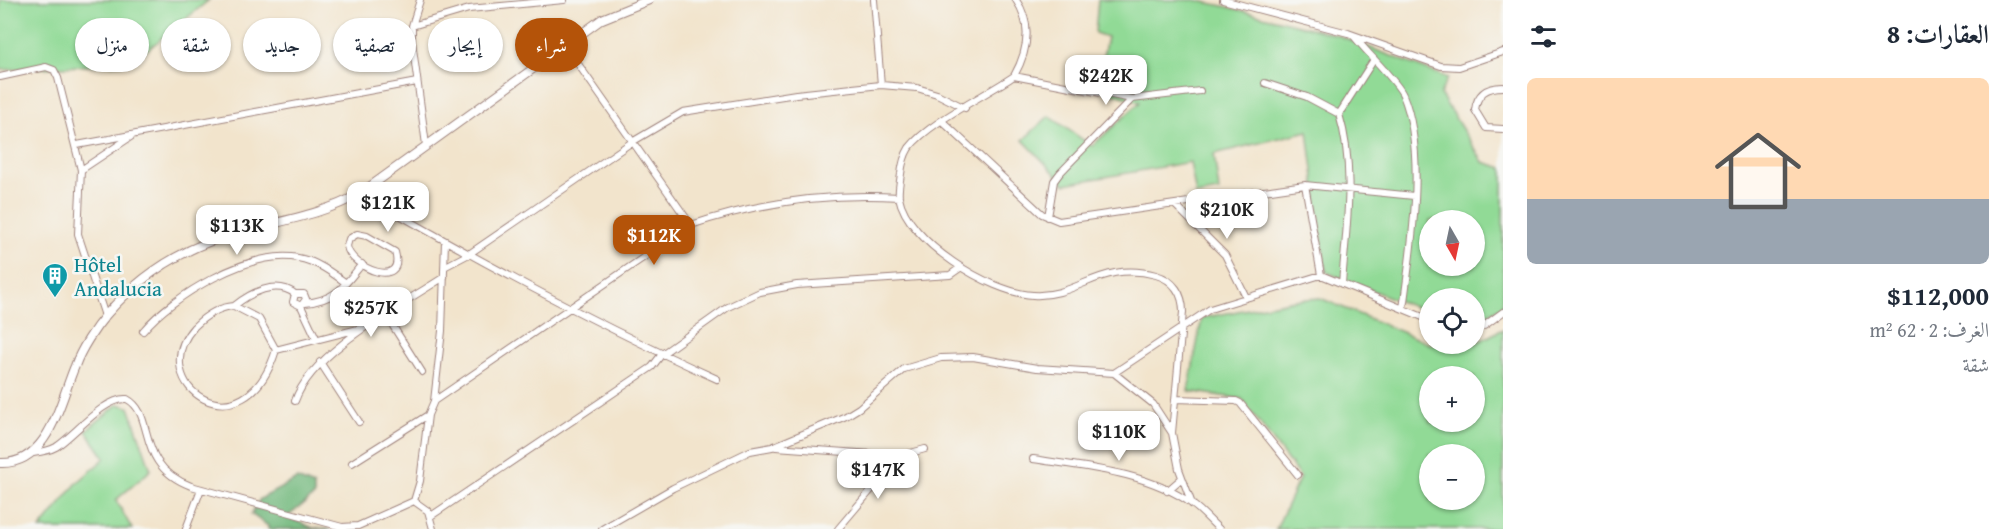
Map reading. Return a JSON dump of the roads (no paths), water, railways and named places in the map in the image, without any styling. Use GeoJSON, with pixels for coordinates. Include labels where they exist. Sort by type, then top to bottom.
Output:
{"type":"FeatureCollection","features":[{"type":"Feature","properties":{"kind":"main road"},"geometry":{"type":"LineString","coordinates":[[588,28],[629,3],[649,0]]}},
{"type":"Feature","properties":{"kind":"main road"},"geometry":{"type":"LineString","coordinates":[[0,463],[14,462],[33,453],[48,431],[76,363],[105,316],[158,267],[223,237],[320,213],[339,206],[361,193],[526,72]]}},
{"type":"Feature","properties":{"kind":"street"},"geometry":{"type":"LineString","coordinates":[[414,18],[420,0]]}},
{"type":"Feature","properties":{"kind":"street"},"geometry":{"type":"LineString","coordinates":[[469,0],[470,9]]}},
{"type":"Feature","properties":{"kind":"street"},"geometry":{"type":"LineString","coordinates":[[416,25],[470,9],[564,0]]}},
{"type":"Feature","properties":{"kind":"street"},"geometry":{"type":"LineString","coordinates":[[874,0],[881,86]]}},
{"type":"Feature","properties":{"kind":"street"},"geometry":{"type":"LineString","coordinates":[[1016,0],[1026,22],[1027,41],[1021,63],[1014,76],[916,141],[908,150],[903,163],[899,197],[911,222],[937,250],[960,268],[1031,296],[1058,292],[1115,271],[1155,275],[1178,290],[1183,300],[1172,434],[1182,478],[1192,504]]}},
{"type":"Feature","properties":{"kind":"street"},"geometry":{"type":"LineString","coordinates":[[1223,0],[1353,35],[1450,68],[1503,52]]}},
{"type":"Feature","properties":{"kind":"street"},"geometry":{"type":"LineString","coordinates":[[1353,35],[1402,93],[1413,143],[1412,241],[1403,309]]}},
{"type":"Feature","properties":{"kind":"street"},"geometry":{"type":"LineString","coordinates":[[1339,114],[1373,61]]}},
{"type":"Feature","properties":{"kind":"street"},"geometry":{"type":"LineString","coordinates":[[0,77],[46,67],[54,70],[77,146],[81,170],[76,219],[78,234],[105,316]]}},
{"type":"Feature","properties":{"kind":"street"},"geometry":{"type":"LineString","coordinates":[[416,70],[426,145]]}},
{"type":"Feature","properties":{"kind":"street"},"geometry":{"type":"LineString","coordinates":[[583,72],[691,225]]}},
{"type":"Feature","properties":{"kind":"street"},"geometry":{"type":"LineString","coordinates":[[1014,76],[1132,99],[1200,92]]}},
{"type":"Feature","properties":{"kind":"street"},"geometry":{"type":"LineString","coordinates":[[77,146],[417,81]]}},
{"type":"Feature","properties":{"kind":"street"},"geometry":{"type":"LineString","coordinates":[[1265,83],[1307,97],[1339,114],[1348,143],[1350,188],[1342,284]]}},
{"type":"Feature","properties":{"kind":"street"},"geometry":{"type":"LineString","coordinates":[[446,266],[469,254],[668,119],[700,107],[881,86],[917,88],[937,94],[965,108]]}},
{"type":"Feature","properties":{"kind":"street"},"geometry":{"type":"LineString","coordinates":[[1503,87],[1484,91],[1479,95],[1475,110],[1486,128],[1503,129]]}},
{"type":"Feature","properties":{"kind":"street"},"geometry":{"type":"LineString","coordinates":[[1048,217],[1054,181],[1060,172],[1132,99]]}},
{"type":"Feature","properties":{"kind":"street"},"geometry":{"type":"LineString","coordinates":[[942,122],[1048,217],[1065,222],[1305,185],[1414,196]]}},
{"type":"Feature","properties":{"kind":"street"},"geometry":{"type":"LineString","coordinates":[[81,170],[135,134]]}},
{"type":"Feature","properties":{"kind":"street"},"geometry":{"type":"LineString","coordinates":[[1305,185],[1321,275]]}},
{"type":"Feature","properties":{"kind":"street"},"geometry":{"type":"LineString","coordinates":[[361,193],[571,308],[717,379]]}},
{"type":"Feature","properties":{"kind":"street"},"geometry":{"type":"LineString","coordinates":[[434,401],[691,225],[728,212],[794,200],[858,195],[899,197]]}},
{"type":"Feature","properties":{"kind":"street"},"geometry":{"type":"LineString","coordinates":[[1176,206],[1225,255],[1246,297]]}},
{"type":"Feature","properties":{"kind":"street"},"geometry":{"type":"LineString","coordinates":[[357,234],[367,236],[392,249],[396,255],[395,265],[387,273],[379,274],[362,264],[347,250],[349,239],[357,234]]}},
{"type":"Feature","properties":{"kind":"street"},"geometry":{"type":"LineString","coordinates":[[33,453],[56,447],[80,425],[118,400],[127,399],[137,408],[150,449],[163,471],[180,482],[342,527],[358,526],[414,501],[420,481],[428,415],[434,401],[446,266],[445,241]]}},
{"type":"Feature","properties":{"kind":"street"},"geometry":{"type":"LineString","coordinates":[[143,331],[168,306],[222,274],[255,262],[295,257],[324,267],[346,283]]}},
{"type":"Feature","properties":{"kind":"street"},"geometry":{"type":"LineString","coordinates":[[303,304],[327,299],[346,283],[362,264]]}},
{"type":"Feature","properties":{"kind":"street"},"geometry":{"type":"LineString","coordinates":[[431,516],[652,367],[662,354],[728,307],[759,292],[796,285],[950,275],[960,268]]}},
{"type":"Feature","properties":{"kind":"street"},"geometry":{"type":"LineString","coordinates":[[1114,373],[1181,326],[1210,309],[1321,275],[1419,316]]}},
{"type":"Feature","properties":{"kind":"street"},"geometry":{"type":"LineString","coordinates":[[295,401],[300,387],[320,362],[366,327],[444,277]]}},
{"type":"Feature","properties":{"kind":"street"},"geometry":{"type":"LineString","coordinates":[[276,350],[263,382],[240,400],[212,402],[195,394],[183,378],[181,370],[185,340],[200,321],[217,309],[234,306],[250,294],[272,288],[289,289],[295,294],[304,294],[303,304],[316,338]]}},
{"type":"Feature","properties":{"kind":"street"},"geometry":{"type":"LineString","coordinates":[[234,306],[259,319],[276,350]]}},
{"type":"Feature","properties":{"kind":"street"},"geometry":{"type":"LineString","coordinates":[[1485,325],[1503,312]]}},
{"type":"Feature","properties":{"kind":"street"},"geometry":{"type":"LineString","coordinates":[[386,315],[422,372]]}},
{"type":"Feature","properties":{"kind":"street"},"geometry":{"type":"LineString","coordinates":[[276,350],[366,327]]}},
{"type":"Feature","properties":{"kind":"street"},"geometry":{"type":"LineString","coordinates":[[602,529],[692,479],[750,451],[772,447],[859,408],[904,369],[926,361],[973,357],[1037,368],[1114,373],[1153,404],[1172,434]]}},
{"type":"Feature","properties":{"kind":"street"},"geometry":{"type":"LineString","coordinates":[[320,362],[359,423]]}},
{"type":"Feature","properties":{"kind":"street"},"geometry":{"type":"LineString","coordinates":[[1176,399],[1240,403],[1298,475]]}},
{"type":"Feature","properties":{"kind":"street"},"geometry":{"type":"LineString","coordinates":[[352,463],[428,415]]}},
{"type":"Feature","properties":{"kind":"street"},"geometry":{"type":"LineString","coordinates":[[772,447],[900,456],[925,449]]}},
{"type":"Feature","properties":{"kind":"street"},"geometry":{"type":"LineString","coordinates":[[838,529],[900,456]]}},
{"type":"Feature","properties":{"kind":"street"},"geometry":{"type":"LineString","coordinates":[[1033,459],[1120,474],[1167,491],[1192,504],[1219,529]]}},
{"type":"Feature","properties":{"kind":"street"},"geometry":{"type":"LineString","coordinates":[[1167,491],[1182,478]]}},
{"type":"Feature","properties":{"kind":"street"},"geometry":{"type":"LineString","coordinates":[[186,529],[201,489]]}},
{"type":"Feature","properties":{"kind":"street"},"geometry":{"type":"LineString","coordinates":[[414,501],[424,507],[431,516],[433,529]]}},
{"type":"Feature","properties":{"kind":"place","name":"Hôtel Andalucia"},"geometry":{"type":"Point","coordinates":[55,299]}}]}
